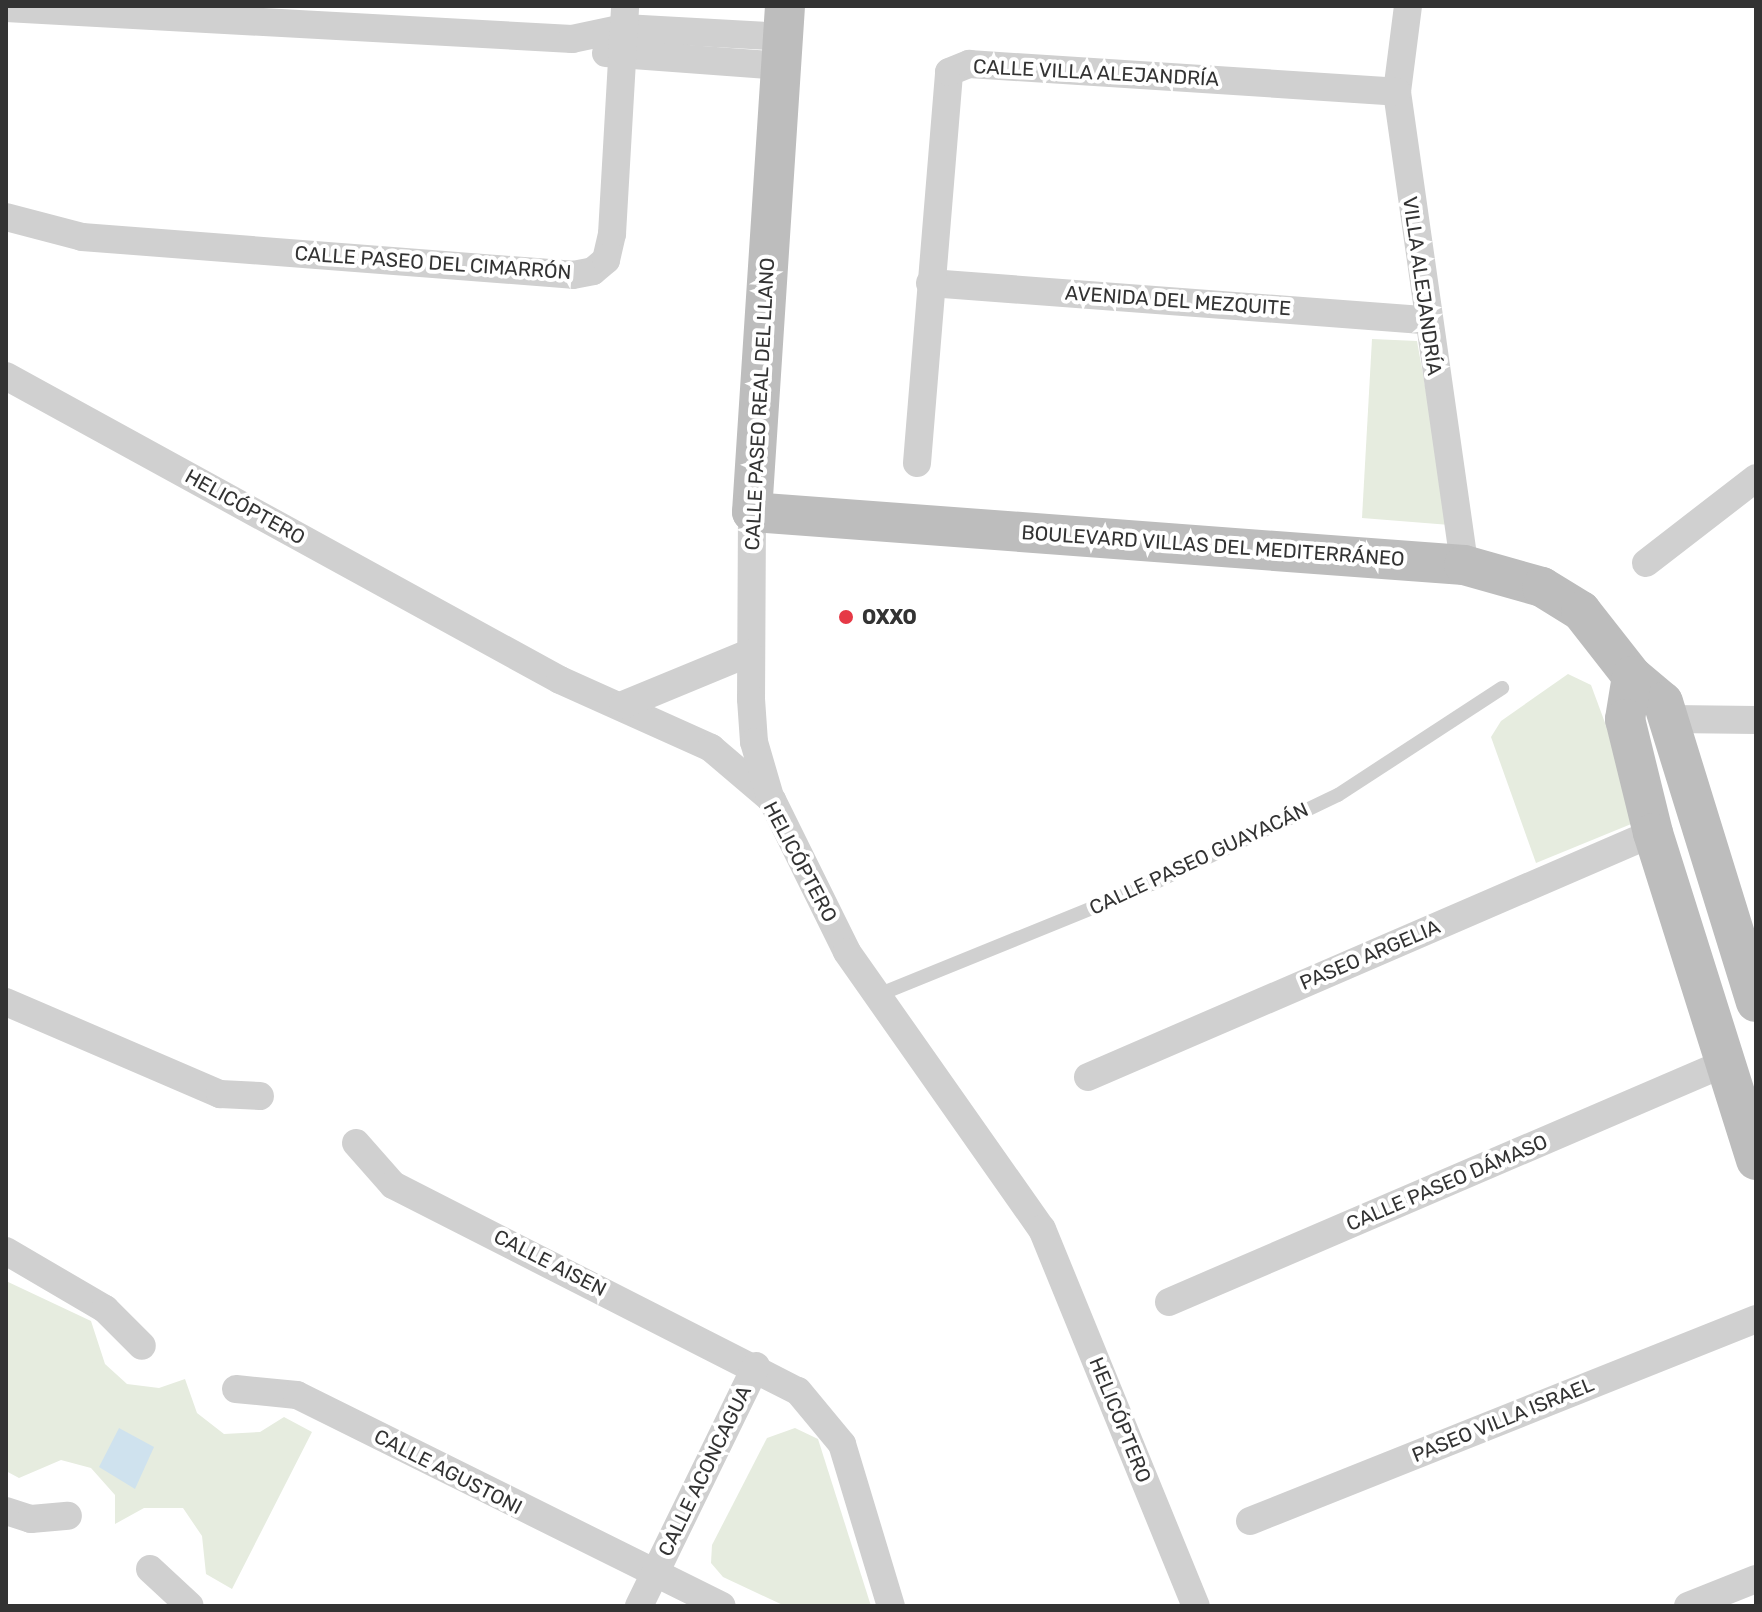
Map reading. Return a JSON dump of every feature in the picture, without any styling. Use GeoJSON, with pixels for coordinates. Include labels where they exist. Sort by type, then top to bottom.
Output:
{"type":"FeatureCollection","features":[{"type":"Feature","properties":{"kind":"street","name":"VILLA ALEJANDRÍA"},"geometry":{"type":"LineString","coordinates":[[1408,6],[1397,92],[1426,320],[1464,565]]}},
{"type":"Feature","properties":{"kind":"street"},"geometry":{"type":"LineString","coordinates":[[6,8],[572,39],[622,60],[783,36]]}},
{"type":"Feature","properties":{"kind":"street"},"geometry":{"type":"LineString","coordinates":[[572,39],[625,17],[783,36]]}},
{"type":"Feature","properties":{"kind":"street","name":"CALLE PASEO DEL CIMARRÓN"},"geometry":{"type":"LineString","coordinates":[[6,217],[82,237],[573,275],[593,271],[606,260],[612,234],[625,17]]}},
{"type":"Feature","properties":{"kind":"street","name":"CALLE PASEO REAL DEL LLANO"},"geometry":{"type":"LineString","coordinates":[[772,800],[754,742],[749,653],[752,512],[783,36]]}},
{"type":"Feature","properties":{"kind":"street","name":"CALLE VILLA ALEJANDRÍA"},"geometry":{"type":"LineString","coordinates":[[917,463],[943,93],[958,66],[1397,92]]}},
{"type":"Feature","properties":{"kind":"street","name":"AVENIDA DEL MEZQUITE"},"geometry":{"type":"LineString","coordinates":[[930,283],[1426,320]]}},
{"type":"Feature","properties":{"kind":"street","name":"HELICÓPTERO"},"geometry":{"type":"LineString","coordinates":[[6,376],[560,680],[623,705],[711,748],[772,800],[847,952],[1042,1229],[1196,1606]]}},
{"type":"Feature","properties":{"kind":"street"},"geometry":{"type":"LineString","coordinates":[[1646,563],[1756,478]]}},
{"type":"Feature","properties":{"kind":"street","name":"BOULEVARD VILLAS DEL MEDITERRÁNEO"},"geometry":{"type":"LineString","coordinates":[[752,512],[1464,565],[1520,578],[1581,611],[1610,640],[1632,676],[1672,719],[1752,980]]}},
{"type":"Feature","properties":{"kind":"street"},"geometry":{"type":"LineString","coordinates":[[623,705],[749,653]]}},
{"type":"Feature","properties":{"kind":"street"},"geometry":{"type":"LineString","coordinates":[[1632,676],[1625,719],[1653,833],[1756,1160]]}},
{"type":"Feature","properties":{"kind":"street"},"geometry":{"type":"LineString","coordinates":[[1672,719],[1756,720]]}},
{"type":"Feature","properties":{"kind":"street","name":"PASEO ARGELIA"},"geometry":{"type":"LineString","coordinates":[[1088,1077],[1653,833]]}},
{"type":"Feature","properties":{"kind":"street"},"geometry":{"type":"LineString","coordinates":[[1696,970],[1752,980]]}},
{"type":"Feature","properties":{"kind":"street"},"geometry":{"type":"LineString","coordinates":[[6,1002],[220,1094],[260,1096]]}},
{"type":"Feature","properties":{"kind":"street","name":"CALLE PASEO DÁMASO"},"geometry":{"type":"LineString","coordinates":[[1169,1302],[1725,1063]]}},
{"type":"Feature","properties":{"kind":"street","name":"CALLE AISEN"},"geometry":{"type":"LineString","coordinates":[[356,1143],[393,1185],[756,1366]]}},
{"type":"Feature","properties":{"kind":"street"},"geometry":{"type":"LineString","coordinates":[[6,1251],[105,1309],[142,1346]]}},
{"type":"Feature","properties":{"kind":"street","name":"PASEO VILLA ISRAEL"},"geometry":{"type":"LineString","coordinates":[[1250,1521],[1756,1319]]}},
{"type":"Feature","properties":{"kind":"street","name":"CALLE ACONCAGUA"},"geometry":{"type":"LineString","coordinates":[[639,1606],[756,1366],[798,1391],[842,1444],[891,1606]]}},
{"type":"Feature","properties":{"kind":"street","name":"CALLE AGUSTONI"},"geometry":{"type":"LineString","coordinates":[[236,1389],[297,1395],[653,1576]]}},
{"type":"Feature","properties":{"kind":"street"},"geometry":{"type":"LineString","coordinates":[[6,1511],[31,1519],[68,1516]]}},
{"type":"Feature","properties":{"kind":"street"},"geometry":{"type":"LineString","coordinates":[[150,1569],[190,1606]]}},
{"type":"Feature","properties":{"kind":"street","name":"CALLE ACONCAGUA"},"geometry":{"type":"LineString","coordinates":[[653,1576],[722,1606]]}},
{"type":"Feature","properties":{"kind":"street"},"geometry":{"type":"LineString","coordinates":[[1688,1606],[1756,1579]]}},
{"type":"Feature","properties":{"kind":"lane","name":"CALLE PASEO GUAYACÁN"},"geometry":{"type":"LineString","coordinates":[[878,995],[1152,884],[1338,795],[1502,688]]}},
{"type":"Feature","properties":{"kind":"shaded area"},"geometry":{"type":"Polygon","coordinates":[[[1372,339],[1417,341],[1450,525],[1362,518],[1372,339]]]}},
{"type":"Feature","properties":{"kind":"shaded area"},"geometry":{"type":"Polygon","coordinates":[[[1568,674],[1591,685],[1641,820],[1536,863],[1491,737],[1501,721],[1568,674]]]}},
{"type":"Feature","properties":{"kind":"shaded area"},"geometry":{"type":"Polygon","coordinates":[[[6,1281],[91,1321],[105,1364],[127,1384],[159,1388],[185,1379],[197,1413],[224,1434],[260,1432],[284,1417],[312,1432],[232,1589],[206,1574],[202,1536],[183,1508],[144,1508],[115,1524],[115,1495],[91,1468],[61,1460],[19,1478],[6,1471],[6,1281]]]}},
{"type":"Feature","properties":{"kind":"shaded area"},"geometry":{"type":"Polygon","coordinates":[[[795,1428],[818,1439],[871,1606],[785,1606],[723,1577],[711,1563],[712,1545],[767,1438],[795,1428]]]}},
{"type":"Feature","properties":{"kind":"water"},"geometry":{"type":"Polygon","coordinates":[[[119,1428],[154,1447],[135,1489],[99,1467],[119,1428]]]}},
{"type":"Feature","properties":{"kind":"place","name":"OXXO"},"geometry":{"type":"Point","coordinates":[846,617]}}]}
